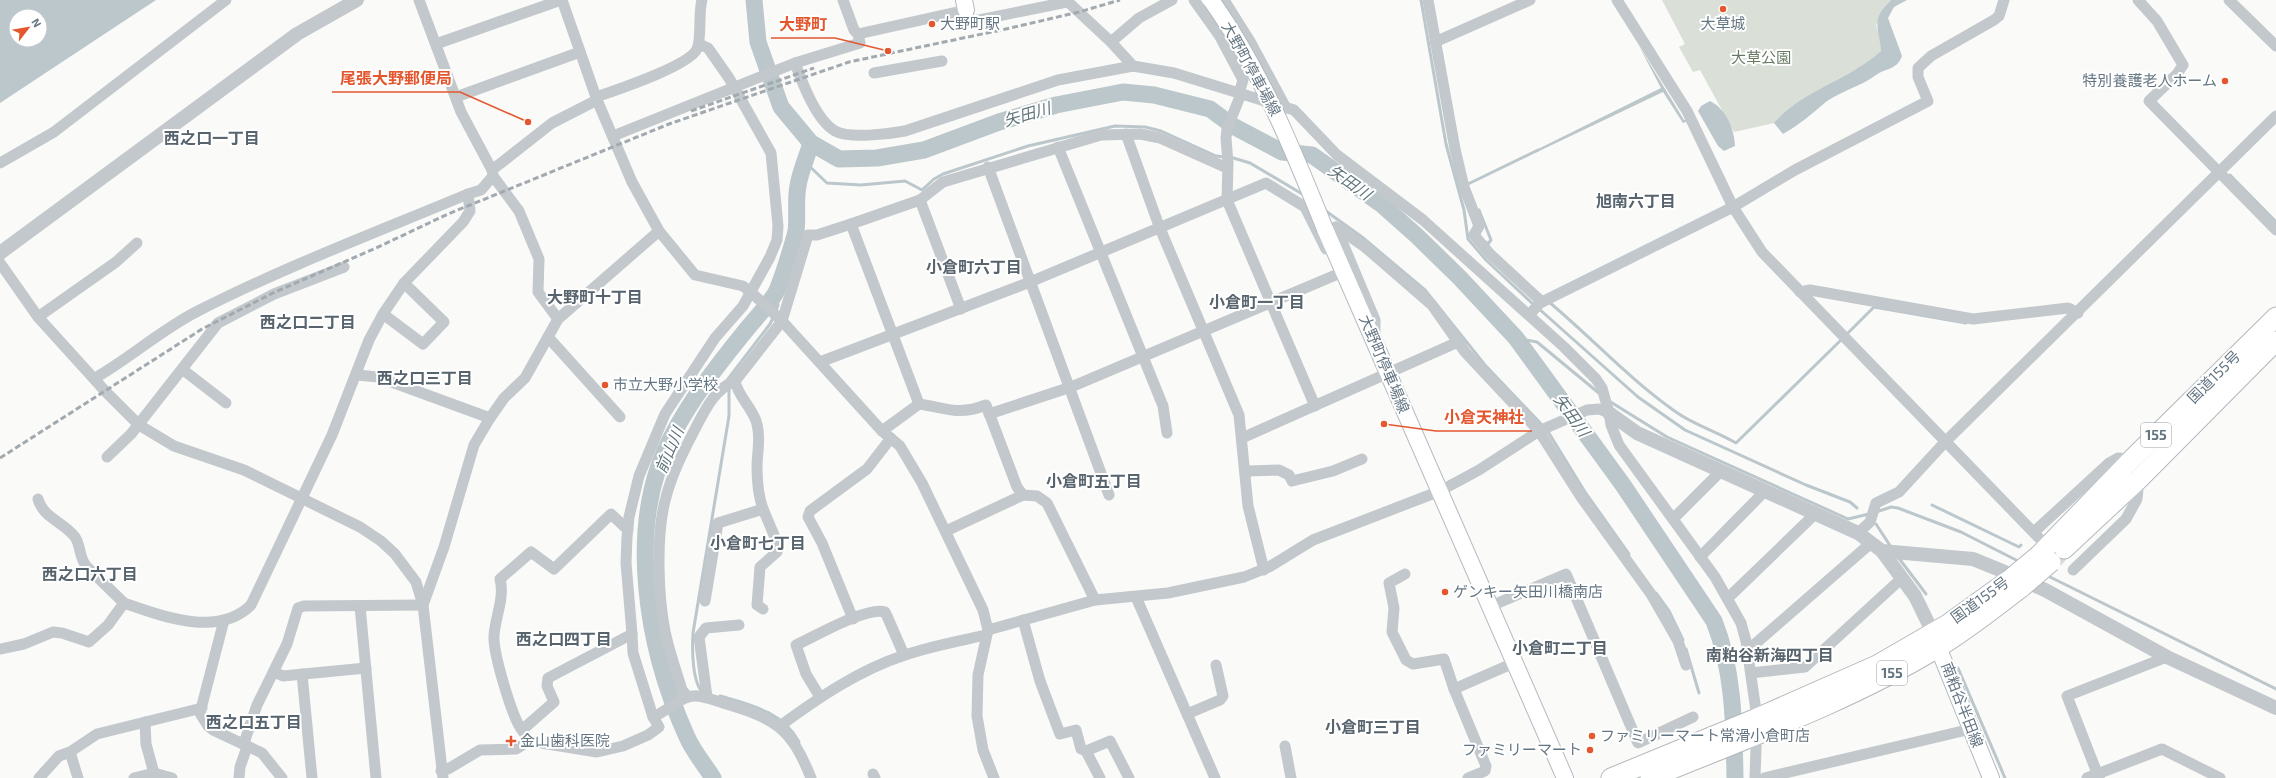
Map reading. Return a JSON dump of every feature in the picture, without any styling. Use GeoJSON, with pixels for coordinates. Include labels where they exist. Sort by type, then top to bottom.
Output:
{"type":"FeatureCollection","features":[{"type":"Feature","properties":{"kind":"highway","name":"国道155号"},"geometry":{"type":"LineString","coordinates":[[1611,778],[1716,742],[1753,727],[1903,652],[1936,640],[1969,610],[2015,583],[2041,547],[2276,317]]}},
{"type":"Feature","properties":{"kind":"highway","name":"国道155号"},"geometry":{"type":"LineString","coordinates":[[2041,547],[2139,479],[2276,341]]}},
{"type":"Feature","properties":{"kind":"highway","name":"国道155号"},"geometry":{"type":"LineString","coordinates":[[1650,778],[1716,742]]}},
{"type":"Feature","properties":{"kind":"main road","name":"大野町停車場線"},"geometry":{"type":"LineString","coordinates":[[1210,0],[1241,46],[1269,100],[1516,662],[1565,778]]}},
{"type":"Feature","properties":{"kind":"main road","name":"南粕谷半田線"},"geometry":{"type":"LineString","coordinates":[[1936,640],[1991,778]]}},
{"type":"Feature","properties":{"kind":"street"},"geometry":{"type":"LineString","coordinates":[[0,163],[54,132],[226,0]]}},
{"type":"Feature","properties":{"kind":"street"},"geometry":{"type":"LineString","coordinates":[[0,253],[297,34],[357,0]]}},
{"type":"Feature","properties":{"kind":"street"},"geometry":{"type":"LineString","coordinates":[[419,0],[456,97],[492,173],[519,211],[540,259],[538,292],[558,320]]}},
{"type":"Feature","properties":{"kind":"street"},"geometry":{"type":"LineString","coordinates":[[436,44],[562,0],[596,99],[632,182],[659,231],[695,275],[743,286],[752,292],[780,319],[891,438],[914,468],[946,531],[983,610],[987,632],[978,675],[977,716],[983,750],[994,778]]}},
{"type":"Feature","properties":{"kind":"street"},"geometry":{"type":"LineString","coordinates":[[95,378],[196,312],[218,300],[266,277],[481,190],[492,173],[552,123],[596,99],[676,66],[693,55],[699,44],[699,20],[702,0]]}},
{"type":"Feature","properties":{"kind":"street"},"geometry":{"type":"LineString","coordinates":[[613,136],[734,86],[796,63],[860,43],[858,34],[854,30],[843,0]]}},
{"type":"Feature","properties":{"kind":"street"},"geometry":{"type":"LineString","coordinates":[[1111,42],[1139,18],[1172,0]]}},
{"type":"Feature","properties":{"kind":"street"},"geometry":{"type":"LineString","coordinates":[[1194,0],[1219,35],[1243,80],[1240,96],[1227,129],[1227,200],[1315,406]]}},
{"type":"Feature","properties":{"kind":"street"},"geometry":{"type":"LineString","coordinates":[[1224,0],[1251,43],[1286,108]]}},
{"type":"Feature","properties":{"kind":"street"},"geometry":{"type":"LineString","coordinates":[[1428,0],[1455,149],[1464,186],[1479,226],[1474,235],[1501,264],[1596,379],[1602,388],[1611,425],[1619,444],[1728,598],[1741,623],[1751,673],[1755,778]]}},
{"type":"Feature","properties":{"kind":"street"},"geometry":{"type":"LineString","coordinates":[[1436,42],[1530,0]]}},
{"type":"Feature","properties":{"kind":"street"},"geometry":{"type":"LineString","coordinates":[[1617,0],[1687,111],[1733,207],[1762,252],[1945,442],[2041,547]]}},
{"type":"Feature","properties":{"kind":"street"},"geometry":{"type":"LineString","coordinates":[[1536,308],[1733,207],[1795,170],[1928,101],[1918,77],[1918,68],[1931,56],[1994,20],[1999,16],[2004,0]]}},
{"type":"Feature","properties":{"kind":"street"},"geometry":{"type":"LineString","coordinates":[[2138,0],[2157,21],[2183,65],[2177,74],[2149,101],[2276,230]]}},
{"type":"Feature","properties":{"kind":"street"},"geometry":{"type":"LineString","coordinates":[[2229,0],[2276,46]]}},
{"type":"Feature","properties":{"kind":"street"},"geometry":{"type":"LineString","coordinates":[[858,34],[965,5],[969,22],[1067,1],[1111,42],[1133,66]]}},
{"type":"Feature","properties":{"kind":"street"},"geometry":{"type":"LineString","coordinates":[[443,776],[448,769],[480,750],[516,750],[529,741],[597,752],[624,746],[648,735],[659,727],[657,716],[633,653],[626,563],[628,530],[639,476],[665,414],[715,338],[743,306],[752,292],[770,258],[777,240],[778,226],[771,153],[734,86],[708,48],[699,44]]}},
{"type":"Feature","properties":{"kind":"street"},"geometry":{"type":"LineString","coordinates":[[456,97],[580,52]]}},
{"type":"Feature","properties":{"kind":"street"},"geometry":{"type":"LineString","coordinates":[[874,73],[942,61]]}},
{"type":"Feature","properties":{"kind":"street"},"geometry":{"type":"LineString","coordinates":[[796,63],[804,88],[821,115],[835,131],[856,135],[886,135],[905,131],[1058,80],[1133,66],[1174,73],[1240,96],[1294,110],[1337,155],[1536,308]]}},
{"type":"Feature","properties":{"kind":"street"},"geometry":{"type":"LineString","coordinates":[[1858,533],[1870,522],[1876,503],[1898,492],[1945,442],[2078,313],[2276,116]]}},
{"type":"Feature","properties":{"kind":"street"},"geometry":{"type":"LineString","coordinates":[[687,698],[682,690],[665,631],[661,599],[659,541],[665,502],[677,465],[701,417],[717,392],[725,385],[735,381],[780,319],[808,235],[817,235],[920,200],[943,182],[988,167],[1101,135],[1126,134],[1160,138],[1227,168]]}},
{"type":"Feature","properties":{"kind":"street"},"geometry":{"type":"LineString","coordinates":[[1126,134],[1159,226],[1239,415],[1251,525],[1264,570]]}},
{"type":"Feature","properties":{"kind":"street"},"geometry":{"type":"LineString","coordinates":[[1058,147],[1163,406],[1167,433]]}},
{"type":"Feature","properties":{"kind":"street"},"geometry":{"type":"LineString","coordinates":[[988,167],[1071,388],[1109,495]]}},
{"type":"Feature","properties":{"kind":"street"},"geometry":{"type":"LineString","coordinates":[[820,362],[1030,282],[1159,226],[1227,200],[1266,183],[1305,207],[1338,274],[1362,334],[1375,342]]}},
{"type":"Feature","properties":{"kind":"street"},"geometry":{"type":"LineString","coordinates":[[38,499],[43,511],[74,536],[81,560],[124,603],[177,619],[208,622],[224,620],[245,611],[252,605],[303,498],[357,375],[370,340],[383,314],[404,283],[463,222],[470,211],[468,194]]}},
{"type":"Feature","properties":{"kind":"street"},"geometry":{"type":"LineString","coordinates":[[920,200],[961,309]]}},
{"type":"Feature","properties":{"kind":"street"},"geometry":{"type":"LineString","coordinates":[[852,224],[918,404]]}},
{"type":"Feature","properties":{"kind":"street"},"geometry":{"type":"LineString","coordinates":[[1375,342],[1375,320],[1336,227],[1366,247],[1432,305],[1458,342],[1540,430],[1581,497],[1651,594],[1678,641],[1686,665]]}},
{"type":"Feature","properties":{"kind":"street"},"geometry":{"type":"LineString","coordinates":[[423,605],[444,547],[474,445],[490,418],[504,398],[525,378],[558,320],[659,231]]}},
{"type":"Feature","properties":{"kind":"street"},"geometry":{"type":"LineString","coordinates":[[38,317],[116,262],[137,243]]}},
{"type":"Feature","properties":{"kind":"street"},"geometry":{"type":"LineString","coordinates":[[0,263],[38,317],[95,378],[105,391],[139,425],[174,446],[244,470],[303,498],[360,527],[381,541],[394,554],[416,582],[423,605],[428,630],[443,776]]}},
{"type":"Feature","properties":{"kind":"street"},"geometry":{"type":"LineString","coordinates":[[107,457],[139,425],[218,323],[274,294],[344,267]]}},
{"type":"Feature","properties":{"kind":"street"},"geometry":{"type":"LineString","coordinates":[[989,414],[1071,388],[1142,356],[1272,303],[1338,274]]}},
{"type":"Feature","properties":{"kind":"street"},"geometry":{"type":"LineString","coordinates":[[383,314],[422,344],[444,322],[404,283]]}},
{"type":"Feature","properties":{"kind":"street"},"geometry":{"type":"LineString","coordinates":[[1800,292],[1810,290],[1973,319],[2068,308],[2078,313]]}},
{"type":"Feature","properties":{"kind":"street"},"geometry":{"type":"LineString","coordinates":[[548,337],[620,417]]}},
{"type":"Feature","properties":{"kind":"street"},"geometry":{"type":"LineString","coordinates":[[1242,438],[1458,342]]}},
{"type":"Feature","properties":{"kind":"street"},"geometry":{"type":"LineString","coordinates":[[182,369],[226,403]]}},
{"type":"Feature","properties":{"kind":"street"},"geometry":{"type":"LineString","coordinates":[[357,375],[378,377],[490,418]]}},
{"type":"Feature","properties":{"kind":"street"},"geometry":{"type":"LineString","coordinates":[[735,381],[736,388],[757,423],[760,439],[757,465],[758,493],[774,535],[777,552],[760,567],[757,605],[763,609]]}},
{"type":"Feature","properties":{"kind":"street"},"geometry":{"type":"LineString","coordinates":[[882,430],[918,404],[957,412],[971,411],[986,405],[1017,487],[1024,495]]}},
{"type":"Feature","properties":{"kind":"street"},"geometry":{"type":"LineString","coordinates":[[780,726],[820,697],[904,655],[1095,600],[1168,593],[1216,584],[1264,570],[1313,540],[1440,491],[1479,470],[1540,430],[1587,410],[1599,409],[1609,413],[1637,433],[1858,533],[1877,547],[1902,578],[1926,616],[1936,640]]}},
{"type":"Feature","properties":{"kind":"street"},"geometry":{"type":"LineString","coordinates":[[853,619],[822,543],[808,517],[810,511],[867,469],[891,438]]}},
{"type":"Feature","properties":{"kind":"street"},"geometry":{"type":"LineString","coordinates":[[1246,471],[1279,470],[1289,474],[1292,481],[1333,471],[1362,459]]}},
{"type":"Feature","properties":{"kind":"street"},"geometry":{"type":"LineString","coordinates":[[1673,519],[1721,471]]}},
{"type":"Feature","properties":{"kind":"street"},"geometry":{"type":"LineString","coordinates":[[2073,570],[2126,519],[2137,499],[2139,479]]}},
{"type":"Feature","properties":{"kind":"street"},"geometry":{"type":"LineString","coordinates":[[1700,557],[1765,491]]}},
{"type":"Feature","properties":{"kind":"street"},"geometry":{"type":"LineString","coordinates":[[946,531],[1024,495],[1037,496],[1047,503],[1095,600]]}},
{"type":"Feature","properties":{"kind":"street"},"geometry":{"type":"LineString","coordinates":[[705,601],[718,523],[763,509]]}},
{"type":"Feature","properties":{"kind":"street"},"geometry":{"type":"LineString","coordinates":[[529,741],[522,730],[495,650],[494,635],[502,587],[500,579],[531,552],[554,569],[611,514],[628,530]]}},
{"type":"Feature","properties":{"kind":"street"},"geometry":{"type":"LineString","coordinates":[[1728,598],[1815,514]]}},
{"type":"Feature","properties":{"kind":"street"},"geometry":{"type":"LineString","coordinates":[[1747,651],[1877,547],[1973,559],[2045,590],[2167,657],[2276,708]]}},
{"type":"Feature","properties":{"kind":"street"},"geometry":{"type":"LineString","coordinates":[[1405,574],[1389,583],[1394,608],[1392,632],[1406,660],[1413,664],[1444,659],[1454,689],[1486,766],[1485,771],[1468,778]]}},
{"type":"Feature","properties":{"kind":"street"},"geometry":{"type":"LineString","coordinates":[[1491,606],[1566,574],[1638,743],[1693,717]]}},
{"type":"Feature","properties":{"kind":"street"},"geometry":{"type":"LineString","coordinates":[[1751,673],[1805,667],[1902,578]]}},
{"type":"Feature","properties":{"kind":"street"},"geometry":{"type":"LineString","coordinates":[[1136,597],[1215,778]]}},
{"type":"Feature","properties":{"kind":"street"},"geometry":{"type":"LineString","coordinates":[[0,649],[24,644],[53,632],[62,633],[89,642],[108,625],[124,603]]}},
{"type":"Feature","properties":{"kind":"street"},"geometry":{"type":"LineString","coordinates":[[239,778],[245,745],[257,704],[287,644],[298,608],[304,606],[423,605]]}},
{"type":"Feature","properties":{"kind":"street"},"geometry":{"type":"LineString","coordinates":[[360,606],[376,778]]}},
{"type":"Feature","properties":{"kind":"street"},"geometry":{"type":"LineString","coordinates":[[820,697],[806,674],[796,645],[853,619],[879,611],[885,612],[904,655]]}},
{"type":"Feature","properties":{"kind":"street"},"geometry":{"type":"LineString","coordinates":[[224,620],[200,713],[208,726],[236,742],[262,753],[282,778]]}},
{"type":"Feature","properties":{"kind":"street"},"geometry":{"type":"LineString","coordinates":[[1023,620],[1040,681],[1060,735],[1076,730],[1081,749],[1086,751],[1100,778]]}},
{"type":"Feature","properties":{"kind":"street"},"geometry":{"type":"LineString","coordinates":[[707,697],[699,636],[706,628],[739,625]]}},
{"type":"Feature","properties":{"kind":"street"},"geometry":{"type":"LineString","coordinates":[[522,730],[554,702],[547,686],[548,678],[632,634]]}},
{"type":"Feature","properties":{"kind":"street"},"geometry":{"type":"LineString","coordinates":[[2099,776],[2067,696],[2167,657]]}},
{"type":"Feature","properties":{"kind":"street"},"geometry":{"type":"LineString","coordinates":[[1454,689],[1516,662]]}},
{"type":"Feature","properties":{"kind":"street"},"geometry":{"type":"LineString","coordinates":[[1187,714],[1220,700],[1223,696],[1216,665]]}},
{"type":"Feature","properties":{"kind":"street"},"geometry":{"type":"LineString","coordinates":[[274,672],[283,676],[366,668]]}},
{"type":"Feature","properties":{"kind":"street"},"geometry":{"type":"LineString","coordinates":[[302,674],[312,778]]}},
{"type":"Feature","properties":{"kind":"street"},"geometry":{"type":"LineString","coordinates":[[657,716],[687,698],[707,697],[757,712],[780,726],[796,745],[811,778]]}},
{"type":"Feature","properties":{"kind":"street"},"geometry":{"type":"LineString","coordinates":[[39,778],[59,756],[70,752],[102,732],[202,708]]}},
{"type":"Feature","properties":{"kind":"street"},"geometry":{"type":"LineString","coordinates":[[145,722],[146,744],[154,773]]}},
{"type":"Feature","properties":{"kind":"street"},"geometry":{"type":"LineString","coordinates":[[1764,778],[1971,729]]}},
{"type":"Feature","properties":{"kind":"street"},"geometry":{"type":"LineString","coordinates":[[1086,751],[1110,741],[1129,778]]}},
{"type":"Feature","properties":{"kind":"street"},"geometry":{"type":"LineString","coordinates":[[1285,746],[1291,778]]}},
{"type":"Feature","properties":{"kind":"street"},"geometry":{"type":"LineString","coordinates":[[2087,778],[2099,776],[2162,749],[2220,778]]}},
{"type":"Feature","properties":{"kind":"street"},"geometry":{"type":"LineString","coordinates":[[70,752],[78,778]]}},
{"type":"Feature","properties":{"kind":"street"},"geometry":{"type":"LineString","coordinates":[[134,778],[154,773],[172,778]]}},
{"type":"Feature","properties":{"kind":"green space","name":"大草公園"},"geometry":{"type":"Polygon","coordinates":[[[1662,0],[1891,0],[1884,7],[1876,26],[1880,36],[1881,51],[1867,63],[1813,93],[1774,123],[1734,132],[1700,70],[1693,72],[1679,47],[1685,44],[1662,0]]]}},
{"type":"Feature","properties":{"kind":"shaded area"},"geometry":{"type":"Polygon","coordinates":[[[0,0],[156,0],[0,103],[0,0]]]}},
{"type":"Feature","properties":{"kind":"shaded area"},"geometry":{"type":"Polygon","coordinates":[[[1891,0],[1907,0],[1894,7],[1888,18],[1902,56],[1900,61],[1891,68],[1827,101],[1800,123],[1783,134],[1774,123],[1786,112],[1812,93],[1855,70],[1881,51],[1877,24],[1878,18],[1884,7],[1891,0]]]}},
{"type":"Feature","properties":{"kind":"shaded area"},"geometry":{"type":"Polygon","coordinates":[[[1639,46],[1684,120],[1687,119],[1688,121],[1683,123],[1663,92],[1535,153],[1534,151],[1661,88],[1639,46]]]}},
{"type":"Feature","properties":{"kind":"shaded area"},"geometry":{"type":"Polygon","coordinates":[[[1710,101],[1716,104],[1725,114],[1733,132],[1735,146],[1724,151],[1718,146],[1698,111],[1701,106],[1710,101]]]}},
{"type":"Feature","properties":{"kind":"waterway","name":"矢田川"},"geometry":{"type":"LineString","coordinates":[[754,0],[758,42],[781,107],[811,143],[839,159],[877,158],[924,150],[999,122],[1056,105],[1123,92],[1154,95],[1210,109],[1233,126],[1282,152],[1312,155],[1381,204],[1417,236],[1460,278],[1516,338],[1623,485],[1714,621],[1726,659],[1732,699],[1735,778]]}},
{"type":"Feature","properties":{"kind":"waterway"},"geometry":{"type":"LineString","coordinates":[[1421,0],[1446,144],[1464,210],[1468,239],[1486,260],[1534,305]]}},
{"type":"Feature","properties":{"kind":"waterway"},"geometry":{"type":"LineString","coordinates":[[805,162],[827,183],[861,185],[905,181],[922,190],[934,179],[943,174],[1028,146],[1115,126],[1145,127],[1161,131],[1216,156],[1224,157]]}},
{"type":"Feature","properties":{"kind":"waterway","name":"前山川"},"geometry":{"type":"LineString","coordinates":[[713,778],[687,737],[673,702],[661,665],[652,626],[647,586],[645,546],[649,507],[658,469],[680,421],[714,370],[775,294],[793,244],[797,220],[798,186],[811,143]]}},
{"type":"Feature","properties":{"kind":"waterway"},"geometry":{"type":"LineString","coordinates":[[1468,184],[1538,150]]}},
{"type":"Feature","properties":{"kind":"waterway"},"geometry":{"type":"LineString","coordinates":[[1230,157],[1250,163],[1304,195]]}},
{"type":"Feature","properties":{"kind":"waterway"},"geometry":{"type":"LineString","coordinates":[[2230,175],[2276,222]]}},
{"type":"Feature","properties":{"kind":"waterway"},"geometry":{"type":"LineString","coordinates":[[1323,209],[1362,237],[1425,290],[1485,365],[1543,426]]}},
{"type":"Feature","properties":{"kind":"waterway"},"geometry":{"type":"LineString","coordinates":[[1479,210],[1491,240],[1488,244],[1486,242]]}},
{"type":"Feature","properties":{"kind":"waterway"},"geometry":{"type":"LineString","coordinates":[[776,293],[778,305],[776,311]]}},
{"type":"Feature","properties":{"kind":"waterway"},"geometry":{"type":"LineString","coordinates":[[1549,302],[1642,386],[1676,412],[1683,417],[1736,443],[1841,340]]}},
{"type":"Feature","properties":{"kind":"waterway"},"geometry":{"type":"LineString","coordinates":[[1847,334],[1874,307],[1966,323]]}},
{"type":"Feature","properties":{"kind":"waterway"},"geometry":{"type":"LineString","coordinates":[[1538,308],[1638,397],[1685,430],[1806,485],[1850,502],[1857,508]]}},
{"type":"Feature","properties":{"kind":"waterway"},"geometry":{"type":"LineString","coordinates":[[728,381],[770,324],[774,316]]}},
{"type":"Feature","properties":{"kind":"waterway"},"geometry":{"type":"LineString","coordinates":[[1516,338],[1537,342],[1600,394]]}},
{"type":"Feature","properties":{"kind":"waterway"},"geometry":{"type":"LineString","coordinates":[[703,693],[699,688],[695,673],[693,633],[729,416],[729,386]]}},
{"type":"Feature","properties":{"kind":"waterway"},"geometry":{"type":"LineString","coordinates":[[1609,401],[1667,437],[1848,519],[1869,514]]}},
{"type":"Feature","properties":{"kind":"waterway"},"geometry":{"type":"LineString","coordinates":[[1547,430],[1585,492],[1629,554]]}},
{"type":"Feature","properties":{"kind":"waterway"},"geometry":{"type":"LineString","coordinates":[[1932,505],[2019,547],[2021,545]]}},
{"type":"Feature","properties":{"kind":"waterway"},"geometry":{"type":"LineString","coordinates":[[1876,512],[1891,507],[1898,508],[1961,532],[2020,562]]}},
{"type":"Feature","properties":{"kind":"waterway"},"geometry":{"type":"LineString","coordinates":[[1876,524],[1891,547]]}},
{"type":"Feature","properties":{"kind":"waterway"},"geometry":{"type":"LineString","coordinates":[[1898,557],[1926,594]]}},
{"type":"Feature","properties":{"kind":"waterway"},"geometry":{"type":"LineString","coordinates":[[2046,575],[2276,689]]}},
{"type":"Feature","properties":{"kind":"waterway"},"geometry":{"type":"LineString","coordinates":[[1656,593],[1669,611],[1683,640]]}},
{"type":"Feature","properties":{"kind":"waterway"},"geometry":{"type":"LineString","coordinates":[[1686,649],[1699,693]]}},
{"type":"Feature","properties":{"kind":"waterway"},"geometry":{"type":"LineString","coordinates":[[1958,668],[2005,778]]}},
{"type":"Feature","properties":{"kind":"waterway"},"geometry":{"type":"LineString","coordinates":[[720,696],[765,711],[784,723],[799,742]]}},
{"type":"Feature","properties":{"kind":"tunnel"},"geometry":{"type":"LineString","coordinates":[[2044,543],[2067,564]]}},
{"type":"Feature","properties":{"kind":"railway"},"geometry":{"type":"LineString","coordinates":[[0,458],[202,329],[275,292],[376,248],[448,214],[669,124],[849,62],[1006,29],[1079,12],[1120,0]]}},
{"type":"Feature","properties":{"kind":"railway"},"geometry":{"type":"LineString","coordinates":[[691,111],[814,68]]}},
{"type":"Feature","properties":{"kind":"place","name":"大草城"},"geometry":{"type":"Point","coordinates":[1723,9]}},
{"type":"Feature","properties":{"kind":"place","name":"大野町駅"},"geometry":{"type":"Point","coordinates":[932,24]}},
{"type":"Feature","properties":{"kind":"place","name":"大野町"},"geometry":{"type":"Point","coordinates":[888,51]}},
{"type":"Feature","properties":{"kind":"place","name":"特別養護老人ホーム"},"geometry":{"type":"Point","coordinates":[2225,81]}},
{"type":"Feature","properties":{"kind":"place","name":"尾張大野郵便局"},"geometry":{"type":"Point","coordinates":[528,122]}},
{"type":"Feature","properties":{"kind":"place","name":"市立大野小学校"},"geometry":{"type":"Point","coordinates":[605,385]}},
{"type":"Feature","properties":{"kind":"place","name":"小倉天神社"},"geometry":{"type":"Point","coordinates":[1384,424]}},
{"type":"Feature","properties":{"kind":"place","name":"ゲンキー矢田川橋南店"},"geometry":{"type":"Point","coordinates":[1445,592]}},
{"type":"Feature","properties":{"kind":"place","name":"ファミリーマート常滑小倉町店"},"geometry":{"type":"Point","coordinates":[1592,736]}},
{"type":"Feature","properties":{"kind":"place","name":"金山歯科医院"},"geometry":{"type":"Point","coordinates":[511,741]}},
{"type":"Feature","properties":{"kind":"place","name":"ファミリーマート"},"geometry":{"type":"Point","coordinates":[1590,750]}},
{"type":"Feature","properties":{"kind":"district","name":"西之口一丁目"},"geometry":{"type":"Point","coordinates":[212,138]}},
{"type":"Feature","properties":{"kind":"district","name":"旭南六丁目"},"geometry":{"type":"Point","coordinates":[1636,201]}},
{"type":"Feature","properties":{"kind":"district","name":"小倉町六丁目"},"geometry":{"type":"Point","coordinates":[974,267]}},
{"type":"Feature","properties":{"kind":"district","name":"大野町十丁目"},"geometry":{"type":"Point","coordinates":[595,297]}},
{"type":"Feature","properties":{"kind":"district","name":"小倉町一丁目"},"geometry":{"type":"Point","coordinates":[1257,302]}},
{"type":"Feature","properties":{"kind":"district","name":"西之口二丁目"},"geometry":{"type":"Point","coordinates":[308,322]}},
{"type":"Feature","properties":{"kind":"district","name":"西之口三丁目"},"geometry":{"type":"Point","coordinates":[425,378]}},
{"type":"Feature","properties":{"kind":"district","name":"小倉町五丁目"},"geometry":{"type":"Point","coordinates":[1094,481]}},
{"type":"Feature","properties":{"kind":"district","name":"小倉町七丁目"},"geometry":{"type":"Point","coordinates":[758,543]}},
{"type":"Feature","properties":{"kind":"district","name":"西之口六丁目"},"geometry":{"type":"Point","coordinates":[90,574]}},
{"type":"Feature","properties":{"kind":"district","name":"西之口四丁目"},"geometry":{"type":"Point","coordinates":[564,639]}},
{"type":"Feature","properties":{"kind":"district","name":"小倉町二丁目"},"geometry":{"type":"Point","coordinates":[1560,648]}},
{"type":"Feature","properties":{"kind":"district","name":"南粕谷新海四丁目"},"geometry":{"type":"Point","coordinates":[1770,655]}},
{"type":"Feature","properties":{"kind":"district","name":"西之口五丁目"},"geometry":{"type":"Point","coordinates":[254,722]}},
{"type":"Feature","properties":{"kind":"district","name":"小倉町三丁目"},"geometry":{"type":"Point","coordinates":[1373,727]}}]}
